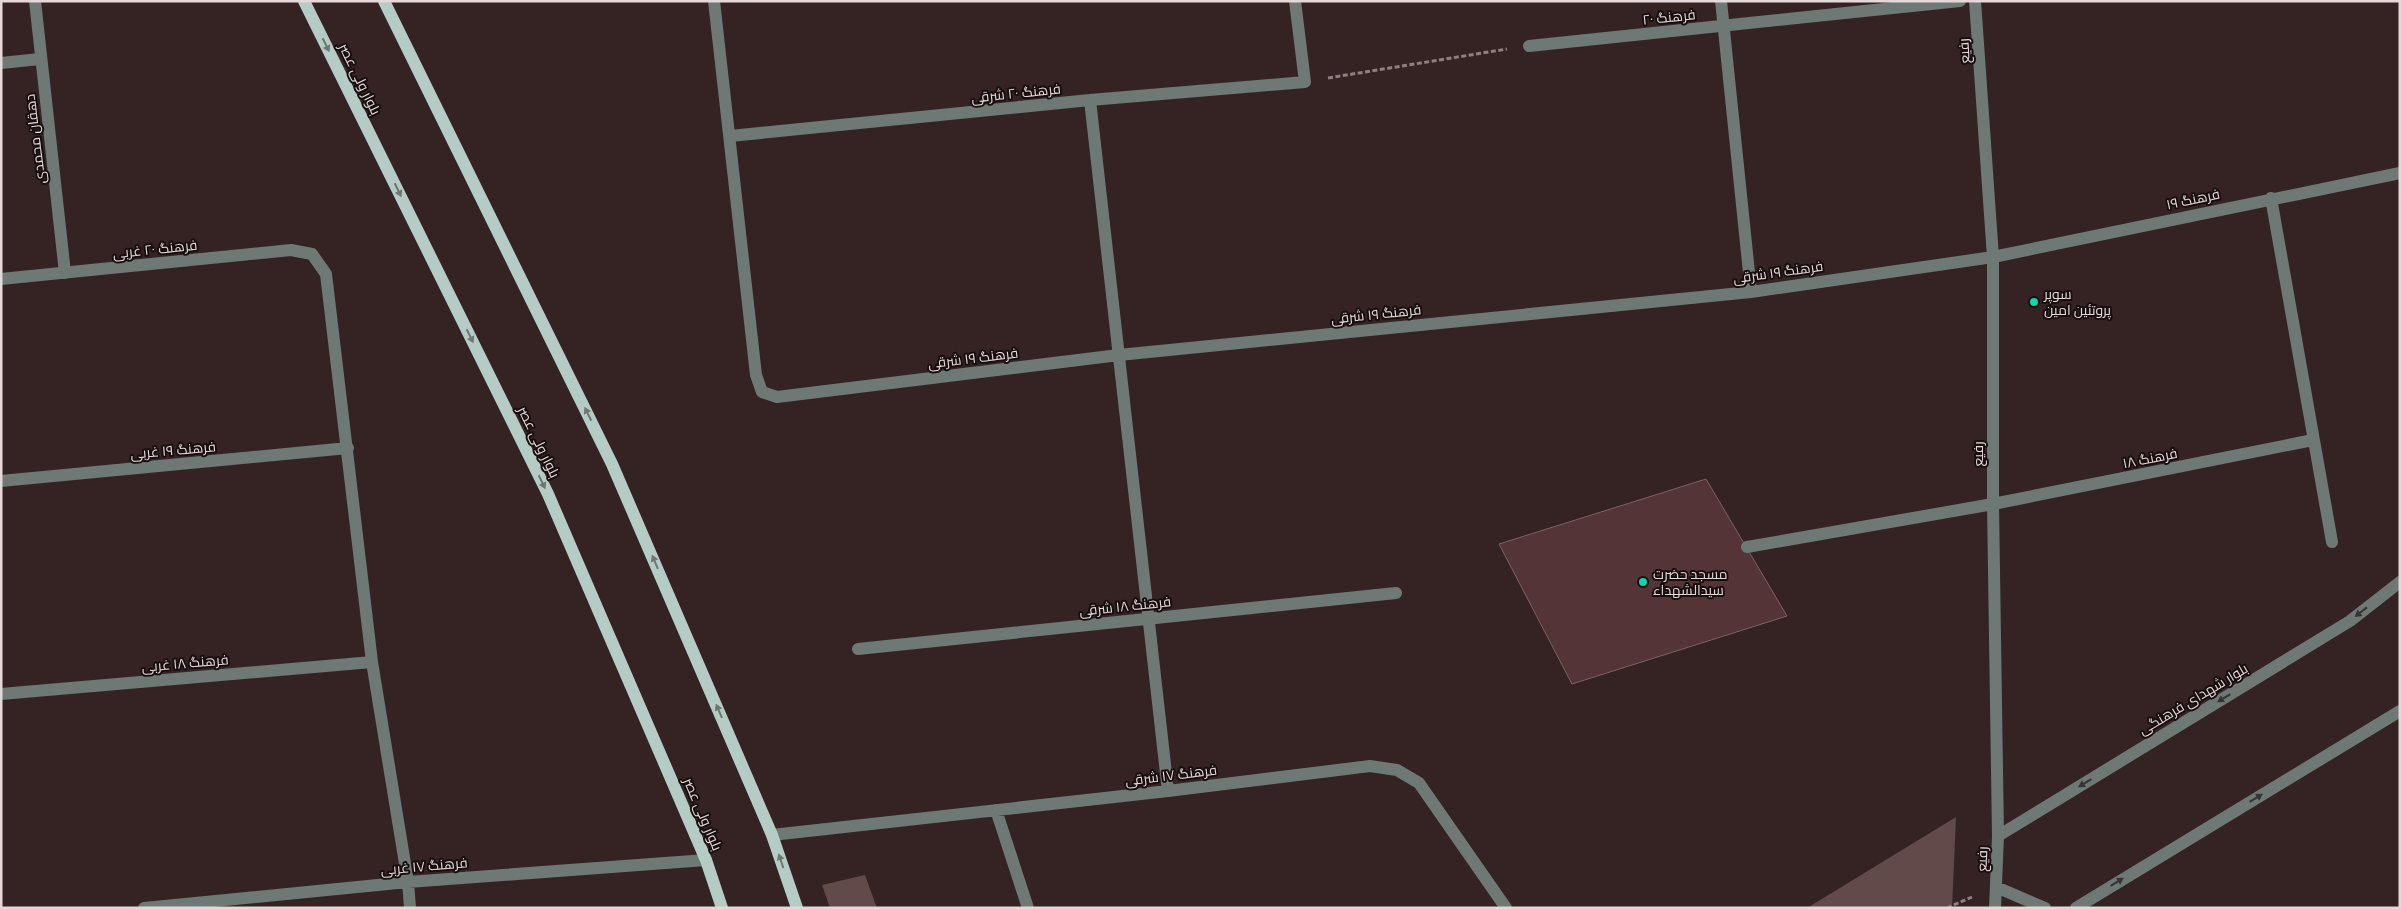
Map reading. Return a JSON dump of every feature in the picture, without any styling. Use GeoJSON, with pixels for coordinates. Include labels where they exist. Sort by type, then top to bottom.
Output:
{"type":"FeatureCollection","features":[{"type":"Feature","properties":{"kind":"main road","name":"بلوار ولی عصر"},"geometry":{"type":"LineString","coordinates":[[304,1],[548,494],[706,860],[722,908]]}},
{"type":"Feature","properties":{"kind":"main road"},"geometry":{"type":"LineString","coordinates":[[384,1],[612,464],[772,835],[797,908]]}},
{"type":"Feature","properties":{"kind":"street","name":"دهقان محمدی"},"geometry":{"type":"LineString","coordinates":[[35,1],[40,59],[66,273]]}},
{"type":"Feature","properties":{"kind":"street"},"geometry":{"type":"LineString","coordinates":[[714,1],[730,136]]}},
{"type":"Feature","properties":{"kind":"street"},"geometry":{"type":"LineString","coordinates":[[1295,1],[1305,82]]}},
{"type":"Feature","properties":{"kind":"street"},"geometry":{"type":"LineString","coordinates":[[1721,1],[1750,292]]}},
{"type":"Feature","properties":{"kind":"street","name":"فرهنگ ۲۰"},"geometry":{"type":"LineString","coordinates":[[1529,46],[1960,1]]}},
{"type":"Feature","properties":{"kind":"street","name":"رفیع"},"geometry":{"type":"LineString","coordinates":[[1976,1],[1993,257],[1993,504],[1998,836],[1995,908]]}},
{"type":"Feature","properties":{"kind":"street"},"geometry":{"type":"LineString","coordinates":[[1,63],[40,59]]}},
{"type":"Feature","properties":{"kind":"street","name":"فرهنگ ۲۰ شرقی"},"geometry":{"type":"LineString","coordinates":[[730,136],[1090,100],[1305,82]]}},
{"type":"Feature","properties":{"kind":"street"},"geometry":{"type":"LineString","coordinates":[[1090,100],[1168,791]]}},
{"type":"Feature","properties":{"kind":"street","name":"فرهنگ ۱۹ شرقی"},"geometry":{"type":"LineString","coordinates":[[730,136],[756,375],[762,392],[777,397],[1119,355],[1750,292],[1993,257]]}},
{"type":"Feature","properties":{"kind":"street","name":"فرهنگ ۱۹"},"geometry":{"type":"LineString","coordinates":[[1993,257],[2271,198],[2400,173]]}},
{"type":"Feature","properties":{"kind":"street"},"geometry":{"type":"LineString","coordinates":[[2271,198],[2332,542]]}},
{"type":"Feature","properties":{"kind":"street","name":"فرهنگ ۲۰ غربی"},"geometry":{"type":"LineString","coordinates":[[1,279],[291,250],[312,254],[326,274],[348,448]]}},
{"type":"Feature","properties":{"kind":"street","name":"فرهنگ ۱۸"},"geometry":{"type":"LineString","coordinates":[[1747,547],[1993,504],[2313,440]]}},
{"type":"Feature","properties":{"kind":"street"},"geometry":{"type":"LineString","coordinates":[[348,448],[372,662],[408,882],[410,908]]}},
{"type":"Feature","properties":{"kind":"street","name":"فرهنگ ۱۹ غربی"},"geometry":{"type":"LineString","coordinates":[[1,481],[348,448]]}},
{"type":"Feature","properties":{"kind":"street","name":"بلوار شهدای فرهنگی"},"geometry":{"type":"LineString","coordinates":[[1998,836],[2350,621],[2400,582]]}},
{"type":"Feature","properties":{"kind":"street","name":"فرهنگ ۱۸ شرقی"},"geometry":{"type":"LineString","coordinates":[[858,649],[1396,593]]}},
{"type":"Feature","properties":{"kind":"street","name":"فرهنگ ۱۸ غربی"},"geometry":{"type":"LineString","coordinates":[[1,694],[372,662]]}},
{"type":"Feature","properties":{"kind":"street"},"geometry":{"type":"LineString","coordinates":[[2076,908],[2400,711]]}},
{"type":"Feature","properties":{"kind":"street","name":"فرهنگ ۱۷ شرقی"},"geometry":{"type":"LineString","coordinates":[[772,835],[1168,791],[1370,766],[1397,770],[1419,783],[1506,908]]}},
{"type":"Feature","properties":{"kind":"street"},"geometry":{"type":"LineString","coordinates":[[996,810],[1028,908]]}},
{"type":"Feature","properties":{"kind":"street","name":"فرهنگ ۱۷ غربی"},"geometry":{"type":"LineString","coordinates":[[144,908],[408,882],[706,860]]}},
{"type":"Feature","properties":{"kind":"street"},"geometry":{"type":"LineString","coordinates":[[1996,887],[2045,908]]}},
{"type":"Feature","properties":{"kind":"path"},"geometry":{"type":"LineString","coordinates":[[1305,82],[1529,46]]}},
{"type":"Feature","properties":{"kind":"shaded area"},"geometry":{"type":"Polygon","coordinates":[[[1956,817],[1952,908],[1807,908],[1956,817]]]}},
{"type":"Feature","properties":{"kind":"shaded area"},"geometry":{"type":"Polygon","coordinates":[[[865,875],[877,908],[830,908],[822,885],[865,875]]]}},
{"type":"Feature","properties":{"kind":"building","name":"مسجد حضرت سیدالشهداء"},"geometry":{"type":"Polygon","coordinates":[[[1706,479],[1787,616],[1572,684],[1499,544],[1706,479]]]}},
{"type":"Feature","properties":{"kind":"place","name":"سوپر پروتئین امین"},"geometry":{"type":"Point","coordinates":[2034,302]}},
{"type":"Feature","properties":{"kind":"place","name":"مسجد حضرت سیدالشهداء"},"geometry":{"type":"Point","coordinates":[1643,582]}}]}
